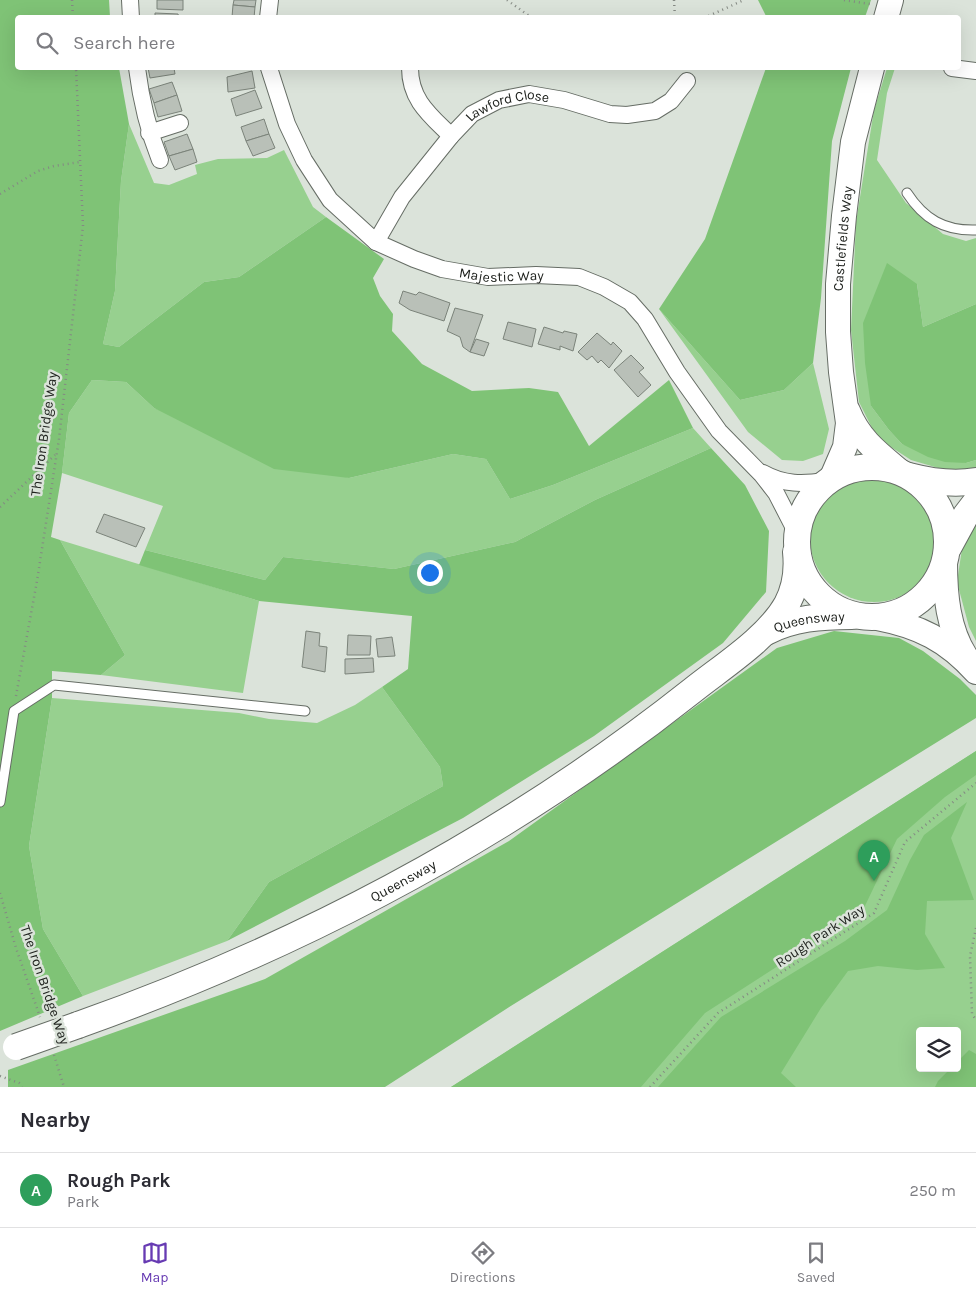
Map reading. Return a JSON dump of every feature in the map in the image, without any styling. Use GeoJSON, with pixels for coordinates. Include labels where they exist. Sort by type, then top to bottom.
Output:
{"type":"FeatureCollection","features":[{"type":"Feature","properties":{"kind":"main road","name":"Castlefields Way"},"geometry":{"type":"LineString","coordinates":[[829,479],[845,447],[848,423],[848,411],[840,364],[838,284],[852,142],[871,70]]}},
{"type":"Feature","properties":{"kind":"main road","name":"Castlefields Way"},"geometry":{"type":"LineString","coordinates":[[848,411],[855,427],[864,440],[905,474]]}},
{"type":"Feature","properties":{"kind":"main road"},"geometry":{"type":"LineString","coordinates":[[975,671],[946,644],[932,635],[898,622],[866,617],[833,608],[815,593],[803,574],[796,545],[800,516],[810,497],[829,479],[854,468],[878,466],[931,482],[976,481]]}},
{"type":"Feature","properties":{"kind":"main road"},"geometry":{"type":"LineString","coordinates":[[905,474],[926,489],[939,506],[946,526],[946,600],[962,652],[975,671]]}},
{"type":"Feature","properties":{"kind":"main road"},"geometry":{"type":"LineString","coordinates":[[866,617],[900,612],[920,601],[935,583],[946,555],[966,515],[976,502]]}},
{"type":"Feature","properties":{"kind":"main road","name":"Queensway"},"geometry":{"type":"LineString","coordinates":[[8,1049],[149,1000],[238,963],[351,909],[437,862],[518,813],[648,725],[765,632],[781,613],[792,594],[797,568],[796,545]]}},
{"type":"Feature","properties":{"kind":"main road","name":"Queensway"},"geometry":{"type":"LineString","coordinates":[[765,632],[801,619],[834,616],[866,617]]}},
{"type":"Feature","properties":{"kind":"street"},"geometry":{"type":"LineString","coordinates":[[130,0],[131,15]]}},
{"type":"Feature","properties":{"kind":"street"},"geometry":{"type":"LineString","coordinates":[[268,15],[270,0]]}},
{"type":"Feature","properties":{"kind":"street"},"geometry":{"type":"LineString","coordinates":[[961,69],[976,71]]}},
{"type":"Feature","properties":{"kind":"street"},"geometry":{"type":"LineString","coordinates":[[137,70],[139,88],[149,133],[160,160]]}},
{"type":"Feature","properties":{"kind":"street","name":"Majestic Way"},"geometry":{"type":"LineString","coordinates":[[270,70],[287,124],[304,160],[330,200],[376,242],[442,269],[488,277],[536,275],[579,277],[604,287],[630,302],[645,319],[677,372],[719,431],[770,484],[779,497],[793,526],[796,545]]}},
{"type":"Feature","properties":{"kind":"street"},"geometry":{"type":"LineString","coordinates":[[410,70],[410,81],[421,106],[451,136]]}},
{"type":"Feature","properties":{"kind":"street","name":"Lawford Close"},"geometry":{"type":"LineString","coordinates":[[376,242],[402,197],[451,136],[472,114],[500,100],[529,94],[564,100],[610,114],[627,115],[655,111],[671,101],[687,81]]}},
{"type":"Feature","properties":{"kind":"street"},"geometry":{"type":"LineString","coordinates":[[149,133],[180,123]]}},
{"type":"Feature","properties":{"kind":"street","name":"Majestic Way"},"geometry":{"type":"LineString","coordinates":[[753,466],[782,482],[801,484],[829,479]]}},
{"type":"Feature","properties":{"kind":"lane"},"geometry":{"type":"LineString","coordinates":[[907,193],[917,208],[941,225],[963,230],[976,230]]}},
{"type":"Feature","properties":{"kind":"lane"},"geometry":{"type":"LineString","coordinates":[[0,802],[14,711],[54,685],[305,710]]}},
{"type":"Feature","properties":{"kind":"path"},"geometry":{"type":"LineString","coordinates":[[72,0],[73,15]]}},
{"type":"Feature","properties":{"kind":"path"},"geometry":{"type":"LineString","coordinates":[[507,0],[528,15]]}},
{"type":"Feature","properties":{"kind":"path"},"geometry":{"type":"LineString","coordinates":[[674,0],[675,15]]}},
{"type":"Feature","properties":{"kind":"path"},"geometry":{"type":"LineString","coordinates":[[711,15],[744,0]]}},
{"type":"Feature","properties":{"kind":"path"},"geometry":{"type":"LineString","coordinates":[[844,0],[883,7]]}},
{"type":"Feature","properties":{"kind":"path","name":"The Iron Bridge Way"},"geometry":{"type":"LineString","coordinates":[[14,711],[18,678],[37,581],[56,453],[83,226],[76,70]]}},
{"type":"Feature","properties":{"kind":"path"},"geometry":{"type":"LineString","coordinates":[[0,194],[38,171],[54,166],[80,162]]}},
{"type":"Feature","properties":{"kind":"path"},"geometry":{"type":"LineString","coordinates":[[0,507],[56,453]]}},
{"type":"Feature","properties":{"kind":"path","name":"Rough Park Way"},"geometry":{"type":"LineString","coordinates":[[650,1087],[718,1013],[874,913],[905,842],[976,783]]}},
{"type":"Feature","properties":{"kind":"path","name":"The Iron Bridge Way"},"geometry":{"type":"LineString","coordinates":[[0,892],[16,948],[43,1024]]}},
{"type":"Feature","properties":{"kind":"path"},"geometry":{"type":"LineString","coordinates":[[976,928],[970,956],[972,1014],[976,1020]]}},
{"type":"Feature","properties":{"kind":"path","name":"The Iron Bridge Way"},"geometry":{"type":"LineString","coordinates":[[52,1049],[64,1087]]}},
{"type":"Feature","properties":{"kind":"path"},"geometry":{"type":"LineString","coordinates":[[0,1076],[20,1084],[22,1087]]}},
{"type":"Feature","properties":{"kind":"green space"},"geometry":{"type":"Polygon","coordinates":[[[0,0],[109,0],[110,15],[15,15],[15,70],[119,70],[129,124],[121,181],[115,291],[103,344],[119,347],[204,282],[239,277],[326,217],[384,259],[373,278],[380,296],[393,314],[392,331],[422,364],[472,391],[529,388],[558,392],[589,446],[669,380],[693,428],[553,485],[510,499],[486,459],[453,454],[349,478],[274,469],[154,408],[126,382],[92,380],[69,413],[62,473],[51,537],[60,540],[125,655],[101,675],[52,671],[52,698],[29,846],[43,929],[83,996],[0,1031],[0,0]]]}},
{"type":"Feature","properties":{"kind":"green space"},"geometry":{"type":"Polygon","coordinates":[[[758,0],[871,0],[866,15],[766,15],[758,0]]]}},
{"type":"Feature","properties":{"kind":"green space"},"geometry":{"type":"Polygon","coordinates":[[[765,70],[850,70],[832,141],[821,298],[813,363],[784,390],[740,400],[659,309],[705,239],[765,70]]]}},
{"type":"Feature","properties":{"kind":"green space"},"geometry":{"type":"Polygon","coordinates":[[[886,70],[894,70],[887,93],[877,160],[906,203],[943,234],[966,241],[976,238],[976,304],[923,327],[917,284],[871,406],[902,444],[966,463],[976,460],[976,469],[945,470],[911,460],[877,438],[859,402],[851,330],[856,222],[874,110],[886,70]]]}},
{"type":"Feature","properties":{"kind":"green space"},"geometry":{"type":"Polygon","coordinates":[[[129,124],[154,183],[169,185],[197,174],[195,165],[218,159],[267,158],[284,150],[313,207],[326,217],[239,277],[204,282],[119,347],[103,344],[115,291],[121,181],[129,124]]]}},
{"type":"Feature","properties":{"kind":"green space"},"geometry":{"type":"Polygon","coordinates":[[[887,263],[917,284],[923,327],[976,304],[976,460],[966,463],[945,462],[928,457],[902,444],[871,406],[865,363],[863,323],[887,263]]]}},
{"type":"Feature","properties":{"kind":"green space"},"geometry":{"type":"Polygon","coordinates":[[[659,309],[740,400],[784,390],[813,363],[829,429],[823,454],[803,461],[782,460],[748,432],[659,309]]]}},
{"type":"Feature","properties":{"kind":"green space"},"geometry":{"type":"Polygon","coordinates":[[[92,380],[126,382],[154,408],[349,478],[453,454],[486,459],[510,499],[553,485],[693,428],[711,448],[595,500],[515,542],[394,569],[283,557],[265,580],[145,550],[163,506],[62,473],[69,413],[92,380]]]}},
{"type":"Feature","properties":{"kind":"green space"},"geometry":{"type":"Polygon","coordinates":[[[711,448],[745,485],[769,531],[766,592],[723,643],[594,736],[463,818],[227,941],[269,882],[443,786],[440,767],[382,687],[408,669],[412,616],[259,601],[139,565],[145,550],[265,580],[283,557],[394,569],[515,542],[595,500],[711,448]]]}},
{"type":"Feature","properties":{"kind":"green space"},"geometry":{"type":"Polygon","coordinates":[[[874,474],[887,475],[899,479],[919,493],[933,513],[937,525],[937,551],[933,563],[919,583],[899,597],[887,601],[874,602],[861,601],[849,597],[829,583],[815,563],[811,551],[810,538],[811,525],[815,513],[829,493],[849,479],[861,475],[874,474]]]}},
{"type":"Feature","properties":{"kind":"green space"},"geometry":{"type":"Polygon","coordinates":[[[976,521],[976,641],[969,627],[957,582],[963,542],[976,521]]]}},
{"type":"Feature","properties":{"kind":"green space"},"geometry":{"type":"Polygon","coordinates":[[[60,540],[259,601],[243,693],[101,675],[125,655],[60,540]]]}},
{"type":"Feature","properties":{"kind":"green space"},"geometry":{"type":"Polygon","coordinates":[[[834,631],[899,638],[923,651],[960,679],[976,695],[976,718],[514,1004],[385,1087],[8,1087],[8,1070],[265,979],[509,841],[777,648],[834,631]]]}},
{"type":"Feature","properties":{"kind":"green space"},"geometry":{"type":"Polygon","coordinates":[[[382,687],[440,767],[443,786],[269,882],[227,941],[83,996],[43,929],[29,846],[52,698],[239,713],[269,719],[317,723],[355,705],[382,687]]]}},
{"type":"Feature","properties":{"kind":"green space"},"geometry":{"type":"Polygon","coordinates":[[[976,751],[976,1087],[451,1087],[976,751]]]}},
{"type":"Feature","properties":{"kind":"green space"},"geometry":{"type":"Polygon","coordinates":[[[976,751],[976,775],[945,797],[897,839],[862,912],[705,1013],[641,1087],[451,1087],[976,751]]]}},
{"type":"Feature","properties":{"kind":"green space"},"geometry":{"type":"Polygon","coordinates":[[[967,802],[951,838],[974,900],[927,901],[925,934],[945,968],[917,970],[878,966],[848,971],[821,1008],[781,1073],[796,1087],[658,1087],[721,1017],[845,941],[887,910],[924,835],[967,802]]]}},
{"type":"Feature","properties":{"kind":"green space"},"geometry":{"type":"Polygon","coordinates":[[[969,1050],[976,1054],[976,1087],[935,1087],[947,1072],[961,1072],[961,1058],[969,1050]]]}},
{"type":"Feature","properties":{"kind":"building"},"geometry":{"type":"Polygon","coordinates":[[[157,0],[183,0],[183,10],[157,9],[157,0]]]}},
{"type":"Feature","properties":{"kind":"building"},"geometry":{"type":"Polygon","coordinates":[[[234,0],[256,0],[255,7],[233,5],[234,0]]]}},
{"type":"Feature","properties":{"kind":"building"},"geometry":{"type":"Polygon","coordinates":[[[233,5],[255,7],[254,15],[232,15],[233,5]]]}},
{"type":"Feature","properties":{"kind":"building"},"geometry":{"type":"Polygon","coordinates":[[[155,13],[178,15],[155,15],[155,13]]]}},
{"type":"Feature","properties":{"kind":"building"},"geometry":{"type":"Polygon","coordinates":[[[148,70],[174,70],[175,74],[150,78],[148,70]]]}},
{"type":"Feature","properties":{"kind":"building"},"geometry":{"type":"Polygon","coordinates":[[[252,71],[255,88],[228,92],[227,77],[252,71]]]}},
{"type":"Feature","properties":{"kind":"building"},"geometry":{"type":"Polygon","coordinates":[[[172,82],[177,95],[154,103],[149,89],[172,82]]]}},
{"type":"Feature","properties":{"kind":"building"},"geometry":{"type":"Polygon","coordinates":[[[255,90],[262,108],[236,116],[231,99],[255,90]]]}},
{"type":"Feature","properties":{"kind":"building"},"geometry":{"type":"Polygon","coordinates":[[[177,95],[182,111],[158,117],[154,103],[177,95]]]}},
{"type":"Feature","properties":{"kind":"building"},"geometry":{"type":"Polygon","coordinates":[[[264,119],[269,134],[246,141],[241,127],[264,119]]]}},
{"type":"Feature","properties":{"kind":"building"},"geometry":{"type":"Polygon","coordinates":[[[187,134],[193,149],[169,156],[164,142],[187,134]]]}},
{"type":"Feature","properties":{"kind":"building"},"geometry":{"type":"Polygon","coordinates":[[[269,134],[275,148],[253,156],[246,141],[269,134]]]}},
{"type":"Feature","properties":{"kind":"building"},"geometry":{"type":"Polygon","coordinates":[[[193,149],[197,162],[175,170],[169,156],[193,149]]]}},
{"type":"Feature","properties":{"kind":"building"},"geometry":{"type":"Polygon","coordinates":[[[403,291],[416,295],[419,292],[450,303],[444,321],[410,310],[399,303],[403,291]]]}},
{"type":"Feature","properties":{"kind":"building"},"geometry":{"type":"Polygon","coordinates":[[[455,308],[483,315],[470,352],[463,347],[460,337],[447,331],[455,308]]]}},
{"type":"Feature","properties":{"kind":"building"},"geometry":{"type":"Polygon","coordinates":[[[508,322],[536,329],[532,347],[503,339],[508,322]]]}},
{"type":"Feature","properties":{"kind":"building"},"geometry":{"type":"Polygon","coordinates":[[[544,327],[563,333],[564,331],[577,334],[573,351],[560,346],[560,350],[538,344],[544,327]]]}},
{"type":"Feature","properties":{"kind":"building"},"geometry":{"type":"Polygon","coordinates":[[[597,333],[611,345],[613,342],[622,351],[609,368],[601,360],[598,363],[592,356],[587,360],[578,352],[597,333]]]}},
{"type":"Feature","properties":{"kind":"building"},"geometry":{"type":"Polygon","coordinates":[[[476,339],[489,343],[484,356],[470,352],[476,339]]]}},
{"type":"Feature","properties":{"kind":"building"},"geometry":{"type":"Polygon","coordinates":[[[631,355],[644,368],[639,372],[651,385],[638,397],[614,370],[631,355]]]}},
{"type":"Feature","properties":{"kind":"building"},"geometry":{"type":"Polygon","coordinates":[[[104,514],[145,528],[136,547],[96,532],[104,514]]]}},
{"type":"Feature","properties":{"kind":"building"},"geometry":{"type":"Polygon","coordinates":[[[306,631],[320,633],[319,646],[327,647],[325,672],[302,667],[306,631]]]}},
{"type":"Feature","properties":{"kind":"building"},"geometry":{"type":"Polygon","coordinates":[[[348,635],[371,636],[370,655],[347,655],[348,635]]]}},
{"type":"Feature","properties":{"kind":"building"},"geometry":{"type":"Polygon","coordinates":[[[392,637],[395,656],[378,657],[376,639],[392,637]]]}},
{"type":"Feature","properties":{"kind":"building"},"geometry":{"type":"Polygon","coordinates":[[[373,658],[374,672],[345,674],[345,659],[373,658]]]}},
{"type":"Feature","properties":{"kind":"place","name":"Rough Park"},"geometry":{"type":"Point","coordinates":[874,881]}}]}
